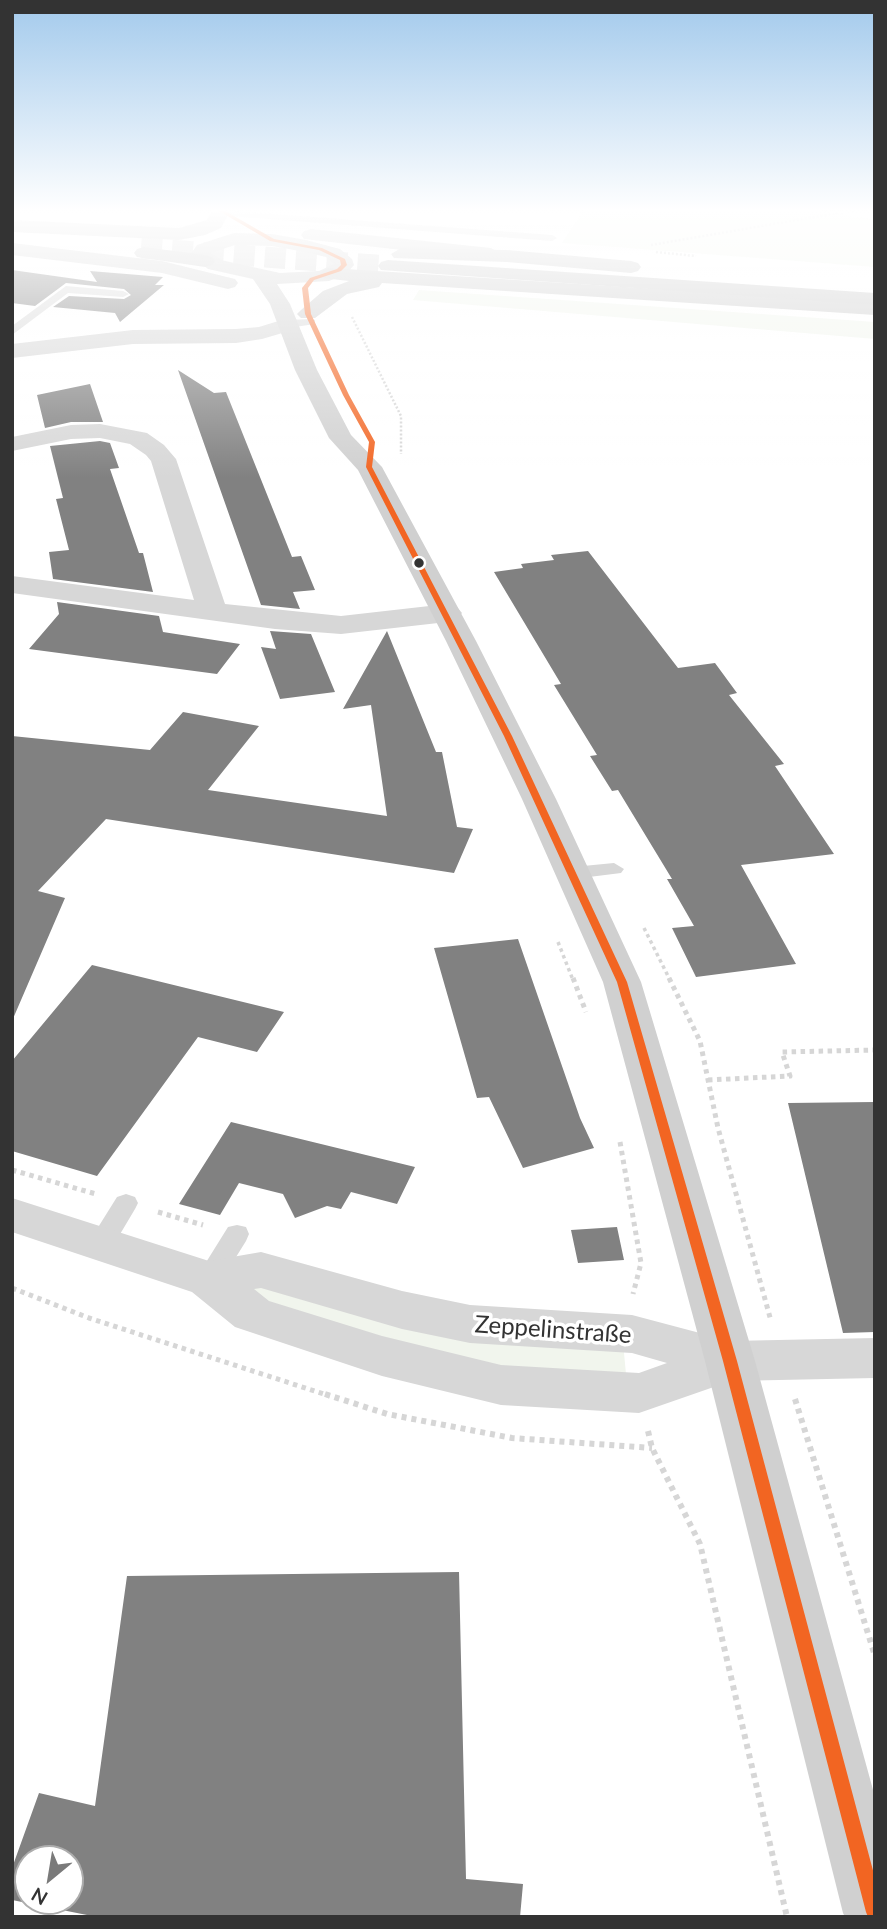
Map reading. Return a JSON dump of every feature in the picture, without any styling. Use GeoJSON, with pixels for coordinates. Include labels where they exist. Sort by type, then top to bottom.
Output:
{"type":"FeatureCollection","features":[{"type":"Feature","properties":{"kind":"main road"},"geometry":{"type":"LineString","coordinates":[[255,298],[297,316]]}},
{"type":"Feature","properties":{"kind":"main road"},"geometry":{"type":"LineString","coordinates":[[281,298],[297,316],[372,442],[369,467],[447,613],[594,871],[622,982],[730,1361],[875,1913]]}},
{"type":"Feature","properties":{"kind":"main road"},"geometry":{"type":"LineString","coordinates":[[297,316],[301,298]]}},
{"type":"Feature","properties":{"kind":"main road"},"geometry":{"type":"LineString","coordinates":[[297,316],[325,298]]}},
{"type":"Feature","properties":{"kind":"main road"},"geometry":{"type":"LineString","coordinates":[[706,298],[875,309]]}},
{"type":"Feature","properties":{"kind":"street"},"geometry":{"type":"LineString","coordinates":[[14,342],[236,336],[262,333],[297,316]]}},
{"type":"Feature","properties":{"kind":"street"},"geometry":{"type":"LineString","coordinates":[[12,444],[90,430],[127,435],[145,442],[155,450],[163,459],[212,610]]}},
{"type":"Feature","properties":{"kind":"street"},"geometry":{"type":"LineString","coordinates":[[12,584],[275,620],[341,625],[447,613]]}},
{"type":"Feature","properties":{"kind":"street","name":"Zeppelinstraße"},"geometry":{"type":"LineString","coordinates":[[15,1223],[101,1244],[209,1279],[252,1314],[382,1356],[501,1385],[639,1393],[730,1361]]}},
{"type":"Feature","properties":{"kind":"street","name":"Zeppelinstraße"},"geometry":{"type":"LineString","coordinates":[[209,1279],[261,1270],[402,1310],[470,1324],[632,1334],[730,1361]]}},
{"type":"Feature","properties":{"kind":"street"},"geometry":{"type":"LineString","coordinates":[[730,1361],[875,1358]]}},
{"type":"Feature","properties":{"kind":"lane"},"geometry":{"type":"LineString","coordinates":[[14,342],[57,298]]}},
{"type":"Feature","properties":{"kind":"lane"},"geometry":{"type":"LineString","coordinates":[[101,1244],[126,1203]]}},
{"type":"Feature","properties":{"kind":"lane"},"geometry":{"type":"LineString","coordinates":[[209,1279],[237,1234]]}},
{"type":"Feature","properties":{"kind":"path"},"geometry":{"type":"LineString","coordinates":[[554,931],[587,1016]]}},
{"type":"Feature","properties":{"kind":"path"},"geometry":{"type":"LineString","coordinates":[[708,1080],[790,1076],[782,1052],[875,1050]]}},
{"type":"Feature","properties":{"kind":"path"},"geometry":{"type":"LineString","coordinates":[[618,1131],[641,1263],[634,1289],[632,1334]]}},
{"type":"Feature","properties":{"kind":"path"},"geometry":{"type":"LineString","coordinates":[[12,1288],[89,1318],[387,1414],[512,1438],[652,1448]]}},
{"type":"Feature","properties":{"kind":"path"},"geometry":{"type":"LineString","coordinates":[[639,1393],[652,1448],[700,1544],[787,1917]]}},
{"type":"Feature","properties":{"kind":"shaded area"},"geometry":{"type":"Polygon","coordinates":[[[533,298],[875,322],[875,339],[413,300],[533,298]]]}},
{"type":"Feature","properties":{"kind":"shaded area"},"geometry":{"type":"Polygon","coordinates":[[[254,1283],[623,1342],[627,1385],[504,1375],[248,1298],[254,1283]]]}},
{"type":"Feature","properties":{"kind":"building"},"geometry":{"type":"Polygon","coordinates":[[[12,298],[46,298],[35,306],[12,303],[12,298]]]}},
{"type":"Feature","properties":{"kind":"building"},"geometry":{"type":"Polygon","coordinates":[[[66,298],[149,298],[120,322],[115,313],[53,307],[66,298]]]}},
{"type":"Feature","properties":{"kind":"building"},"geometry":{"type":"Polygon","coordinates":[[[178,370],[214,393],[226,392],[292,557],[301,556],[315,590],[293,592],[300,609],[261,605],[178,370]]]}},
{"type":"Feature","properties":{"kind":"building"},"geometry":{"type":"Polygon","coordinates":[[[90,384],[103,422],[71,422],[45,428],[37,395],[90,384]]]}},
{"type":"Feature","properties":{"kind":"building"},"geometry":{"type":"Polygon","coordinates":[[[100,441],[110,443],[119,468],[110,469],[139,553],[143,553],[153,592],[53,579],[49,552],[69,550],[56,499],[63,498],[50,446],[100,441]]]}},
{"type":"Feature","properties":{"kind":"building"},"geometry":{"type":"Polygon","coordinates":[[[588,551],[678,668],[715,663],[737,693],[729,695],[784,764],[775,766],[834,854],[741,865],[796,964],[696,977],[672,928],[694,926],[667,879],[672,879],[618,790],[612,791],[590,756],[597,755],[554,685],[561,684],[494,572],[523,568],[521,564],[554,560],[551,555],[588,551]]]}},
{"type":"Feature","properties":{"kind":"building"},"geometry":{"type":"Polygon","coordinates":[[[57,602],[159,616],[163,632],[240,644],[217,674],[29,649],[59,614],[57,602]]]}},
{"type":"Feature","properties":{"kind":"building"},"geometry":{"type":"Polygon","coordinates":[[[270,631],[311,634],[335,692],[280,699],[261,647],[276,649],[270,631]]]}},
{"type":"Feature","properties":{"kind":"building"},"geometry":{"type":"Polygon","coordinates":[[[387,631],[436,752],[442,752],[457,827],[473,829],[454,873],[106,819],[38,891],[65,898],[12,1021],[12,736],[150,750],[183,712],[259,726],[208,790],[387,816],[371,705],[343,709],[387,631]]]}},
{"type":"Feature","properties":{"kind":"building"},"geometry":{"type":"Polygon","coordinates":[[[518,939],[580,1118],[594,1148],[523,1168],[489,1097],[477,1098],[434,948],[518,939]]]}},
{"type":"Feature","properties":{"kind":"building"},"geometry":{"type":"Polygon","coordinates":[[[92,965],[284,1012],[257,1052],[198,1037],[97,1176],[12,1151],[12,1061],[92,965]]]}},
{"type":"Feature","properties":{"kind":"building"},"geometry":{"type":"Polygon","coordinates":[[[875,1102],[875,1332],[843,1333],[788,1103],[875,1102]]]}},
{"type":"Feature","properties":{"kind":"building"},"geometry":{"type":"Polygon","coordinates":[[[231,1122],[415,1167],[397,1204],[351,1192],[341,1209],[327,1206],[295,1218],[283,1194],[239,1183],[220,1215],[179,1204],[231,1122]]]}},
{"type":"Feature","properties":{"kind":"building"},"geometry":{"type":"Polygon","coordinates":[[[617,1227],[624,1260],[578,1263],[571,1230],[617,1227]]]}},
{"type":"Feature","properties":{"kind":"building"},"geometry":{"type":"Polygon","coordinates":[[[459,1572],[466,1879],[523,1884],[520,1917],[97,1917],[84,1914],[84,1845],[20,1845],[39,1793],[95,1806],[127,1576],[459,1572]]]}},
{"type":"Feature","properties":{"kind":"building"},"geometry":{"type":"Polygon","coordinates":[[[14,1862],[14,1900],[12,1900],[14,1862]]]}},
{"type":"Feature","properties":{"kind":"transit line"},"geometry":{"type":"LineString","coordinates":[[306,298],[308,314],[346,395],[372,442],[369,467],[508,736],[622,982],[730,1361],[875,1912]]}}]}
